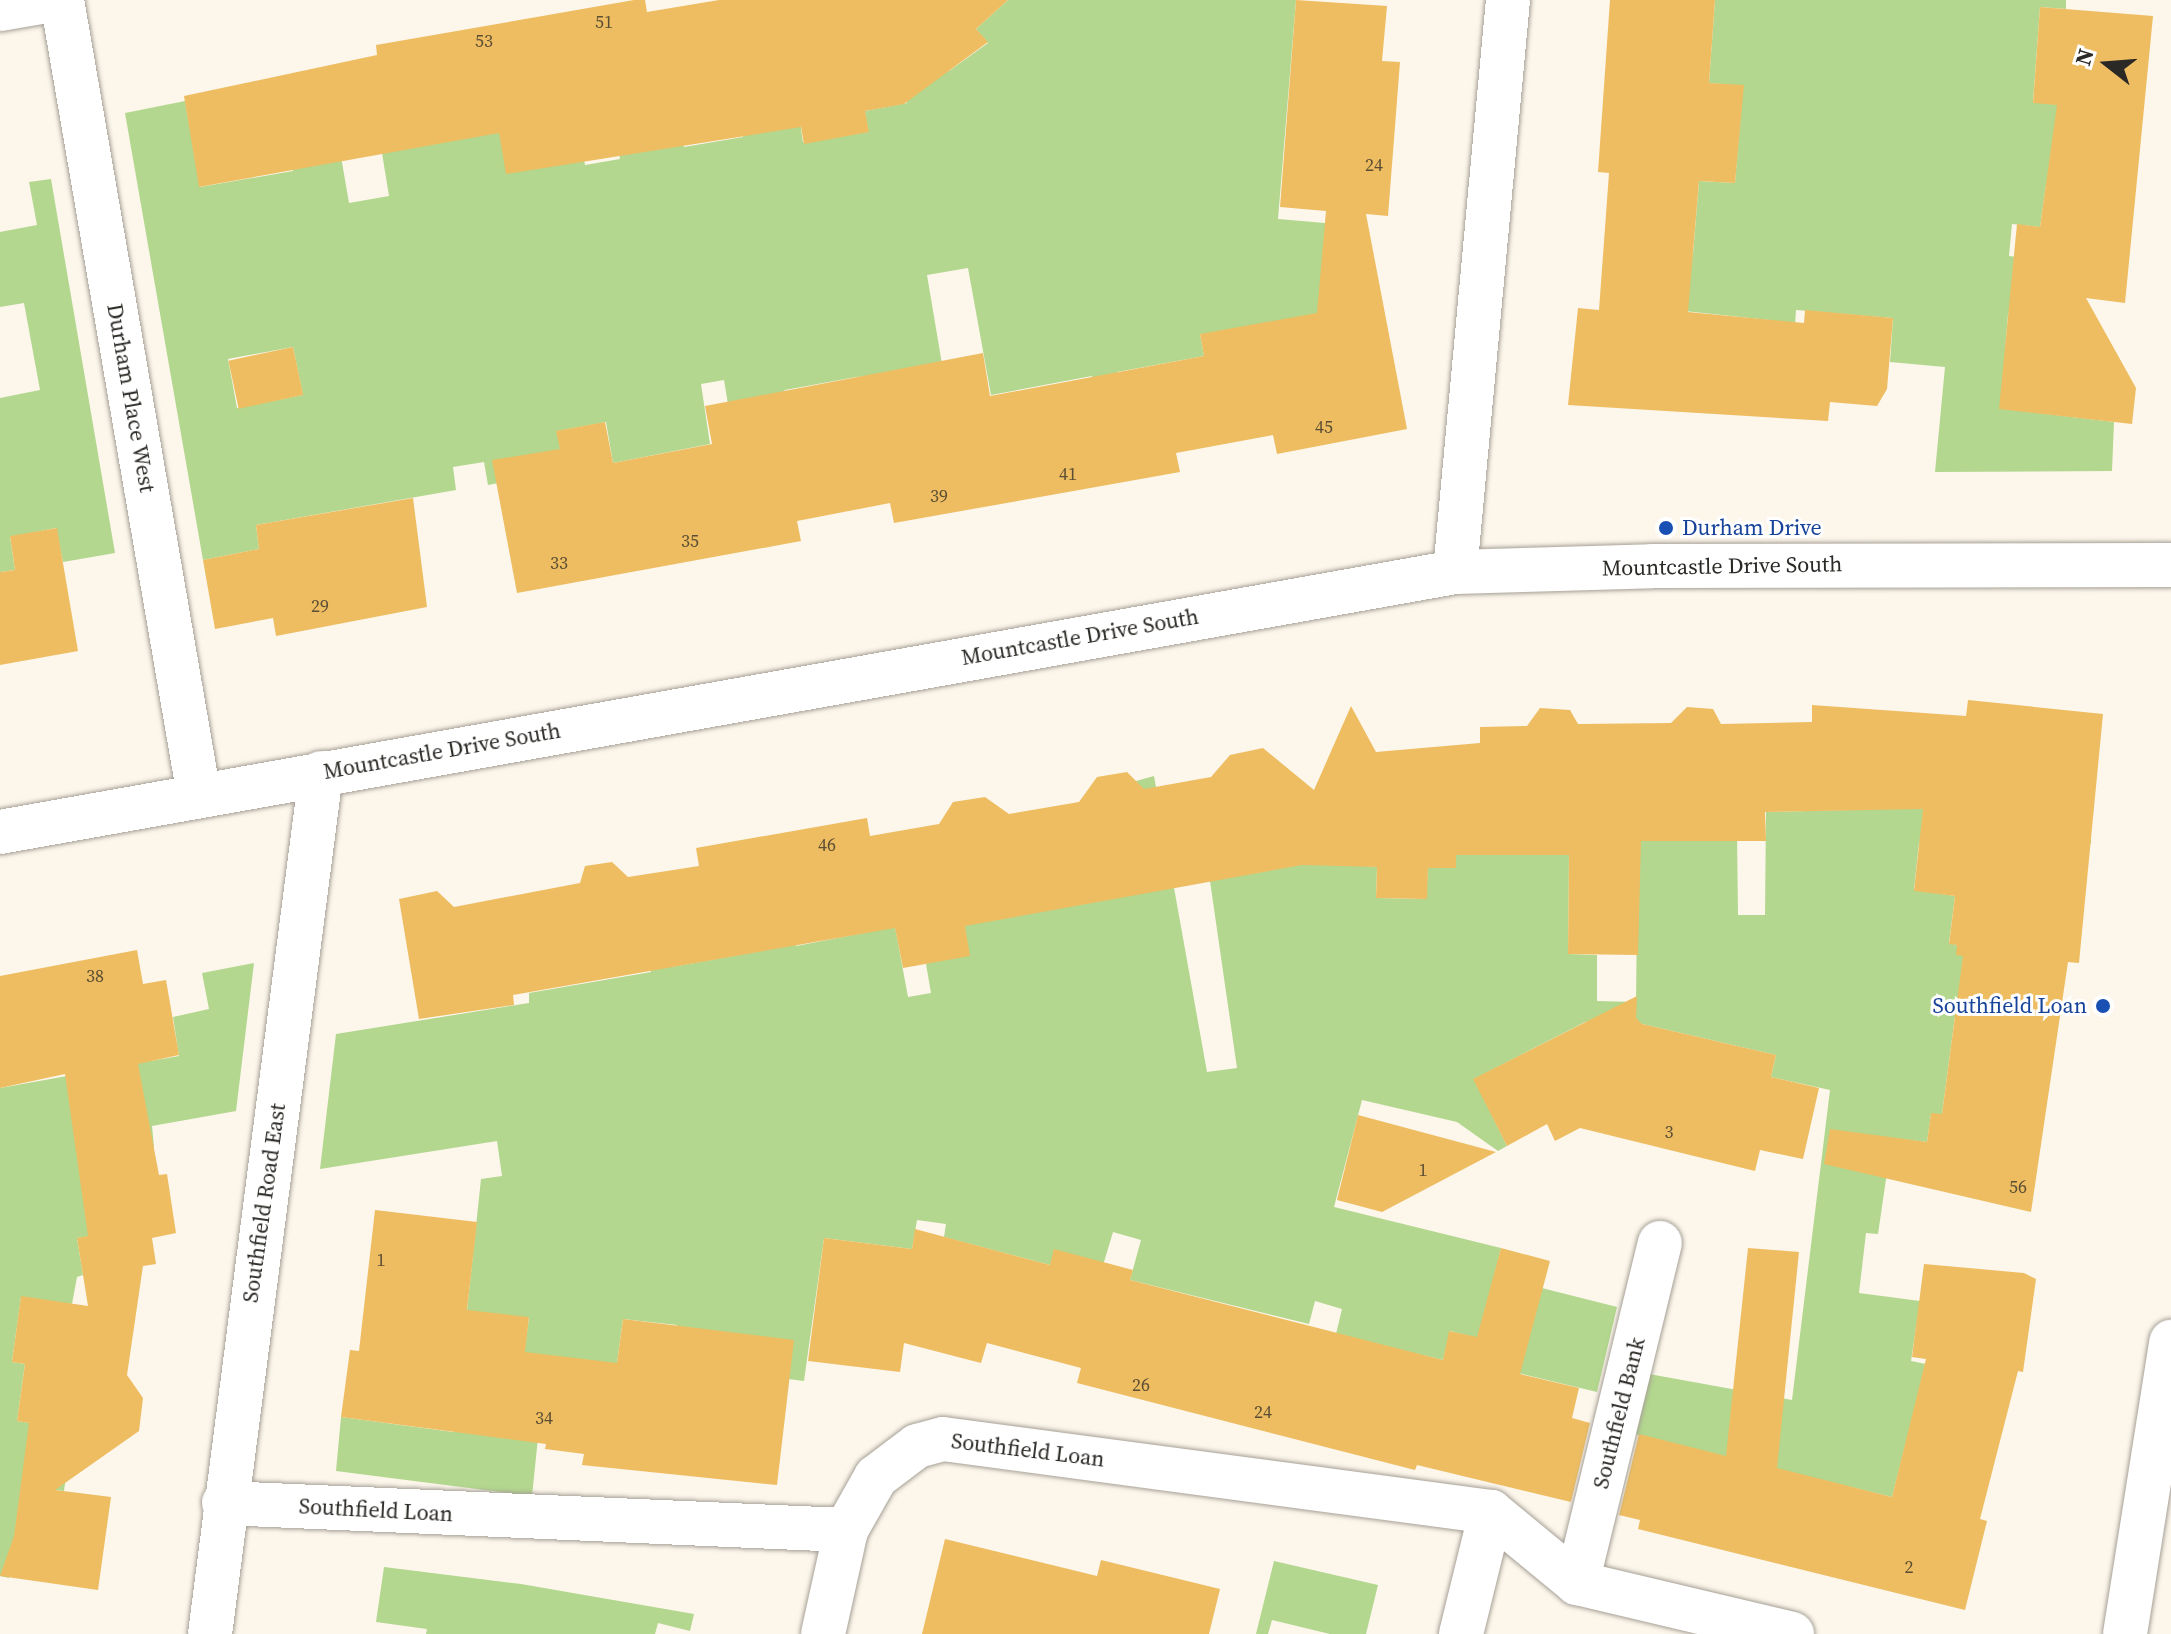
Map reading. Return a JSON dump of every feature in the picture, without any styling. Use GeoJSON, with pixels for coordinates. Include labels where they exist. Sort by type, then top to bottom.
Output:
{"type":"FeatureCollection","features":[{"type":"Feature","properties":{"kind":"street"},"geometry":{"type":"LineString","coordinates":[[0,9],[52,0]]}},
{"type":"Feature","properties":{"kind":"street","name":"Durham Place West"},"geometry":{"type":"LineString","coordinates":[[62,0],[199,796]]}},
{"type":"Feature","properties":{"kind":"street"},"geometry":{"type":"LineString","coordinates":[[1455,572],[1508,0]]}},
{"type":"Feature","properties":{"kind":"street","name":"Mountcastle Drive South"},"geometry":{"type":"LineString","coordinates":[[0,832],[1455,572],[1652,566],[2171,565]]}},
{"type":"Feature","properties":{"kind":"street","name":"Southfield Road East"},"geometry":{"type":"LineString","coordinates":[[210,1634],[224,1503],[321,773]]}},
{"type":"Feature","properties":{"kind":"street","name":"Southfield Bank"},"geometry":{"type":"LineString","coordinates":[[1577,1583],[1660,1243]]}},
{"type":"Feature","properties":{"kind":"street"},"geometry":{"type":"LineString","coordinates":[[2125,1634],[2171,1342]]}},
{"type":"Feature","properties":{"kind":"street","name":"Southfield Loan"},"geometry":{"type":"LineString","coordinates":[[224,1503],[846,1530],[876,1477],[917,1446],[943,1439],[1491,1512]]}},
{"type":"Feature","properties":{"kind":"street"},"geometry":{"type":"LineString","coordinates":[[1461,1634],[1491,1512],[1577,1583],[1792,1634]]}},
{"type":"Feature","properties":{"kind":"street"},"geometry":{"type":"LineString","coordinates":[[823,1634],[846,1530]]}},
{"type":"Feature","properties":{"kind":"green space"},"geometry":{"type":"Polygon","coordinates":[[[1008,0],[1296,0],[1278,219],[1325,223],[1328,293],[1346,330],[1200,334],[1204,356],[1117,372],[1126,420],[1101,424],[1092,376],[991,395],[968,268],[927,275],[943,370],[856,377],[785,390],[734,441],[724,380],[701,384],[710,444],[613,463],[606,422],[557,431],[564,470],[488,485],[484,462],[453,467],[456,490],[256,525],[259,549],[203,560],[125,113],[185,101],[200,187],[293,171],[284,114],[333,110],[349,203],[389,196],[382,153],[568,74],[585,165],[620,159],[618,148],[682,137],[684,147],[743,137],[736,86],[793,76],[803,142],[868,132],[865,111],[907,103],[903,79],[949,71],[988,43],[976,29],[1008,0]],[[293,347],[228,359],[237,408],[303,395],[293,347]]]}},
{"type":"Feature","properties":{"kind":"green space"},"geometry":{"type":"Polygon","coordinates":[[[1715,0],[2066,0],[2066,9],[2040,7],[2033,102],[2105,109],[2100,185],[2046,185],[2040,227],[2012,224],[2009,256],[2036,259],[2008,314],[2005,351],[2013,410],[2114,422],[2112,471],[1935,472],[1945,367],[1890,362],[1893,318],[1796,310],[1792,374],[1769,320],[1675,310],[1693,254],[1699,181],[1735,183],[1743,86],[1709,83],[1715,0]]]}},
{"type":"Feature","properties":{"kind":"green space"},"geometry":{"type":"Polygon","coordinates":[[[51,179],[115,553],[63,562],[56,528],[10,537],[15,570],[0,572],[0,398],[40,390],[24,303],[0,307],[0,232],[37,225],[29,182],[51,179]]]}},
{"type":"Feature","properties":{"kind":"green space"},"geometry":{"type":"Polygon","coordinates":[[[1850,772],[1906,807],[2091,826],[2091,844],[1962,835],[1919,843],[1914,890],[1955,896],[1949,943],[2024,963],[1994,1021],[1955,1016],[1942,1114],[1931,1114],[1927,1142],[1892,1138],[1878,1234],[1866,1233],[1859,1293],[1920,1301],[1911,1361],[1926,1364],[1892,1497],[1634,1434],[1649,1374],[1792,1400],[1830,1090],[1771,1077],[1776,1055],[1642,1024],[1626,1015],[1585,1022],[1474,1079],[1507,1146],[1498,1151],[1457,1122],[1362,1100],[1334,1207],[1501,1248],[1494,1276],[1617,1307],[1597,1392],[1471,1362],[1477,1338],[1450,1331],[1443,1360],[1336,1334],[1342,1309],[1315,1301],[1309,1324],[1130,1280],[1141,1240],[1113,1232],[1101,1272],[1050,1265],[944,1237],[946,1224],[917,1220],[912,1249],[824,1238],[804,1381],[780,1378],[677,1333],[677,1325],[623,1319],[617,1363],[543,1389],[532,1496],[336,1471],[341,1417],[453,1432],[526,1340],[529,1318],[467,1311],[481,1179],[502,1176],[497,1141],[320,1169],[336,1034],[529,1003],[529,993],[651,972],[643,920],[662,916],[672,967],[761,951],[788,898],[796,946],[895,927],[908,997],[931,993],[926,964],[964,924],[1136,781],[1154,776],[1207,1072],[1237,1068],[1210,881],[1317,862],[1377,867],[1376,898],[1426,899],[1428,868],[1456,832],[1539,855],[1569,855],[1568,954],[1597,955],[1597,1001],[1636,1002],[1638,831],[1737,831],[1738,915],[1765,915],[1766,812],[1850,810],[1850,772]]]}},
{"type":"Feature","properties":{"kind":"green space"},"geometry":{"type":"Polygon","coordinates":[[[254,963],[236,1111],[152,1126],[154,1147],[97,1235],[77,1238],[83,1275],[77,1277],[72,1304],[21,1297],[12,1362],[25,1364],[17,1421],[82,1431],[69,1455],[64,1491],[21,1486],[9,1578],[0,1576],[0,1088],[179,1056],[173,1017],[209,1009],[202,973],[254,963]]]}},
{"type":"Feature","properties":{"kind":"green space"},"geometry":{"type":"Polygon","coordinates":[[[1274,1561],[1378,1585],[1366,1634],[1330,1634],[1272,1620],[1268,1634],[1256,1634],[1274,1561]]]}},
{"type":"Feature","properties":{"kind":"green space"},"geometry":{"type":"Polygon","coordinates":[[[384,1567],[521,1584],[694,1614],[690,1631],[658,1623],[655,1634],[426,1634],[427,1629],[376,1622],[384,1567]]]}},
{"type":"Feature","properties":{"kind":"building"},"geometry":{"type":"Polygon","coordinates":[[[645,0],[647,12],[719,0],[1008,0],[976,29],[988,42],[904,104],[865,111],[869,132],[804,144],[801,127],[506,174],[499,133],[199,187],[184,96],[377,55],[376,45],[645,0]]]}},
{"type":"Feature","properties":{"kind":"building"},"geometry":{"type":"Polygon","coordinates":[[[1296,0],[1387,6],[1382,61],[1400,62],[1388,216],[1366,214],[1407,429],[1277,454],[1273,435],[1176,453],[1180,472],[894,523],[890,503],[797,521],[801,541],[517,593],[492,460],[560,449],[556,431],[605,422],[613,463],[712,444],[705,406],[983,353],[990,396],[1204,356],[1200,334],[1317,313],[1326,211],[1280,207],[1296,0]]]}},
{"type":"Feature","properties":{"kind":"building"},"geometry":{"type":"Polygon","coordinates":[[[1610,0],[1715,0],[1709,83],[1744,85],[1735,183],[1699,181],[1688,312],[1804,323],[1805,310],[1893,318],[1887,389],[1877,406],[1830,402],[1828,421],[1568,405],[1578,308],[1599,310],[1609,173],[1598,172],[1610,0]]]}},
{"type":"Feature","properties":{"kind":"building"},"geometry":{"type":"Polygon","coordinates":[[[2040,7],[2153,16],[2125,303],[2086,298],[2136,388],[2132,424],[1999,409],[2017,224],[2040,227],[2057,105],[2033,103],[2040,7]]]}},
{"type":"Feature","properties":{"kind":"building"},"geometry":{"type":"Polygon","coordinates":[[[293,347],[303,395],[239,409],[228,361],[293,347]]]}},
{"type":"Feature","properties":{"kind":"building"},"geometry":{"type":"Polygon","coordinates":[[[413,498],[427,607],[276,636],[273,618],[215,629],[203,560],[259,549],[256,525],[413,498]]]}},
{"type":"Feature","properties":{"kind":"building"},"geometry":{"type":"Polygon","coordinates":[[[57,528],[78,651],[0,665],[0,572],[15,570],[10,536],[57,528]]]}},
{"type":"Feature","properties":{"kind":"building"},"geometry":{"type":"Polygon","coordinates":[[[1968,700],[2103,714],[2079,963],[2068,962],[2031,1212],[1824,1164],[1830,1129],[1927,1142],[1931,1113],[1942,1114],[1963,956],[1956,955],[1957,945],[1949,944],[1955,896],[1914,891],[1923,809],[1765,812],[1766,841],[1641,841],[1638,955],[1568,954],[1569,855],[1456,855],[1456,868],[1428,868],[1427,899],[1376,898],[1377,867],[1302,865],[965,926],[970,956],[903,968],[895,928],[513,995],[514,1005],[419,1019],[399,899],[437,891],[454,907],[580,883],[585,866],[612,862],[628,877],[699,866],[696,848],[867,818],[870,836],[939,824],[953,802],[985,797],[1009,814],[1079,802],[1097,777],[1127,772],[1144,789],[1211,777],[1230,755],[1263,748],[1314,790],[1351,706],[1376,752],[1480,743],[1480,727],[1527,726],[1540,708],[1570,710],[1578,724],[1671,723],[1687,707],[1713,709],[1721,724],[1812,722],[1812,705],[1966,716],[1968,700]]]}},
{"type":"Feature","properties":{"kind":"building"},"geometry":{"type":"Polygon","coordinates":[[[137,950],[143,984],[166,980],[179,1055],[138,1064],[159,1175],[167,1174],[176,1233],[152,1238],[156,1264],[143,1266],[127,1375],[143,1398],[139,1431],[55,1490],[111,1497],[98,1590],[0,1576],[14,1536],[29,1423],[17,1421],[25,1364],[12,1362],[21,1296],[88,1306],[77,1238],[88,1236],[65,1074],[0,1088],[0,976],[137,950]]]}},
{"type":"Feature","properties":{"kind":"building"},"geometry":{"type":"Polygon","coordinates":[[[1637,996],[1636,1018],[1642,1024],[1776,1055],[1771,1077],[1819,1088],[1803,1159],[1760,1150],[1755,1171],[1580,1128],[1555,1141],[1547,1124],[1507,1146],[1473,1079],[1637,996]]]}},
{"type":"Feature","properties":{"kind":"building"},"geometry":{"type":"Polygon","coordinates":[[[1358,1115],[1496,1152],[1382,1212],[1337,1200],[1358,1115]]]}},
{"type":"Feature","properties":{"kind":"building"},"geometry":{"type":"Polygon","coordinates":[[[375,1210],[477,1222],[467,1310],[529,1317],[525,1352],[617,1363],[623,1319],[794,1340],[777,1485],[582,1465],[584,1454],[545,1449],[546,1444],[341,1417],[350,1350],[359,1351],[375,1210]]]}},
{"type":"Feature","properties":{"kind":"building"},"geometry":{"type":"Polygon","coordinates":[[[915,1229],[1050,1265],[1054,1249],[1133,1270],[1130,1280],[1443,1360],[1449,1331],[1477,1337],[1501,1248],[1550,1261],[1520,1374],[1579,1388],[1572,1418],[1590,1423],[1571,1502],[1417,1465],[1415,1470],[1077,1383],[1081,1368],[987,1343],[981,1363],[904,1343],[900,1372],[808,1361],[824,1238],[912,1249],[915,1229]]]}},
{"type":"Feature","properties":{"kind":"building"},"geometry":{"type":"Polygon","coordinates":[[[1748,1248],[1799,1252],[1777,1468],[1892,1497],[1926,1359],[1912,1357],[1924,1264],[2024,1273],[2036,1279],[2023,1372],[2018,1371],[1980,1519],[1987,1521],[1965,1610],[1638,1529],[1640,1520],[1619,1515],[1639,1434],[1726,1456],[1748,1248]]]}},
{"type":"Feature","properties":{"kind":"building"},"geometry":{"type":"Polygon","coordinates":[[[945,1539],[1097,1576],[1101,1560],[1220,1589],[1209,1634],[922,1634],[945,1539]]]}},
{"type":"Feature","properties":{"kind":"place","name":"Durham Drive"},"geometry":{"type":"Point","coordinates":[1666,528]}},
{"type":"Feature","properties":{"kind":"place","name":"Southfield Loan"},"geometry":{"type":"Point","coordinates":[2103,1006]}}]}
